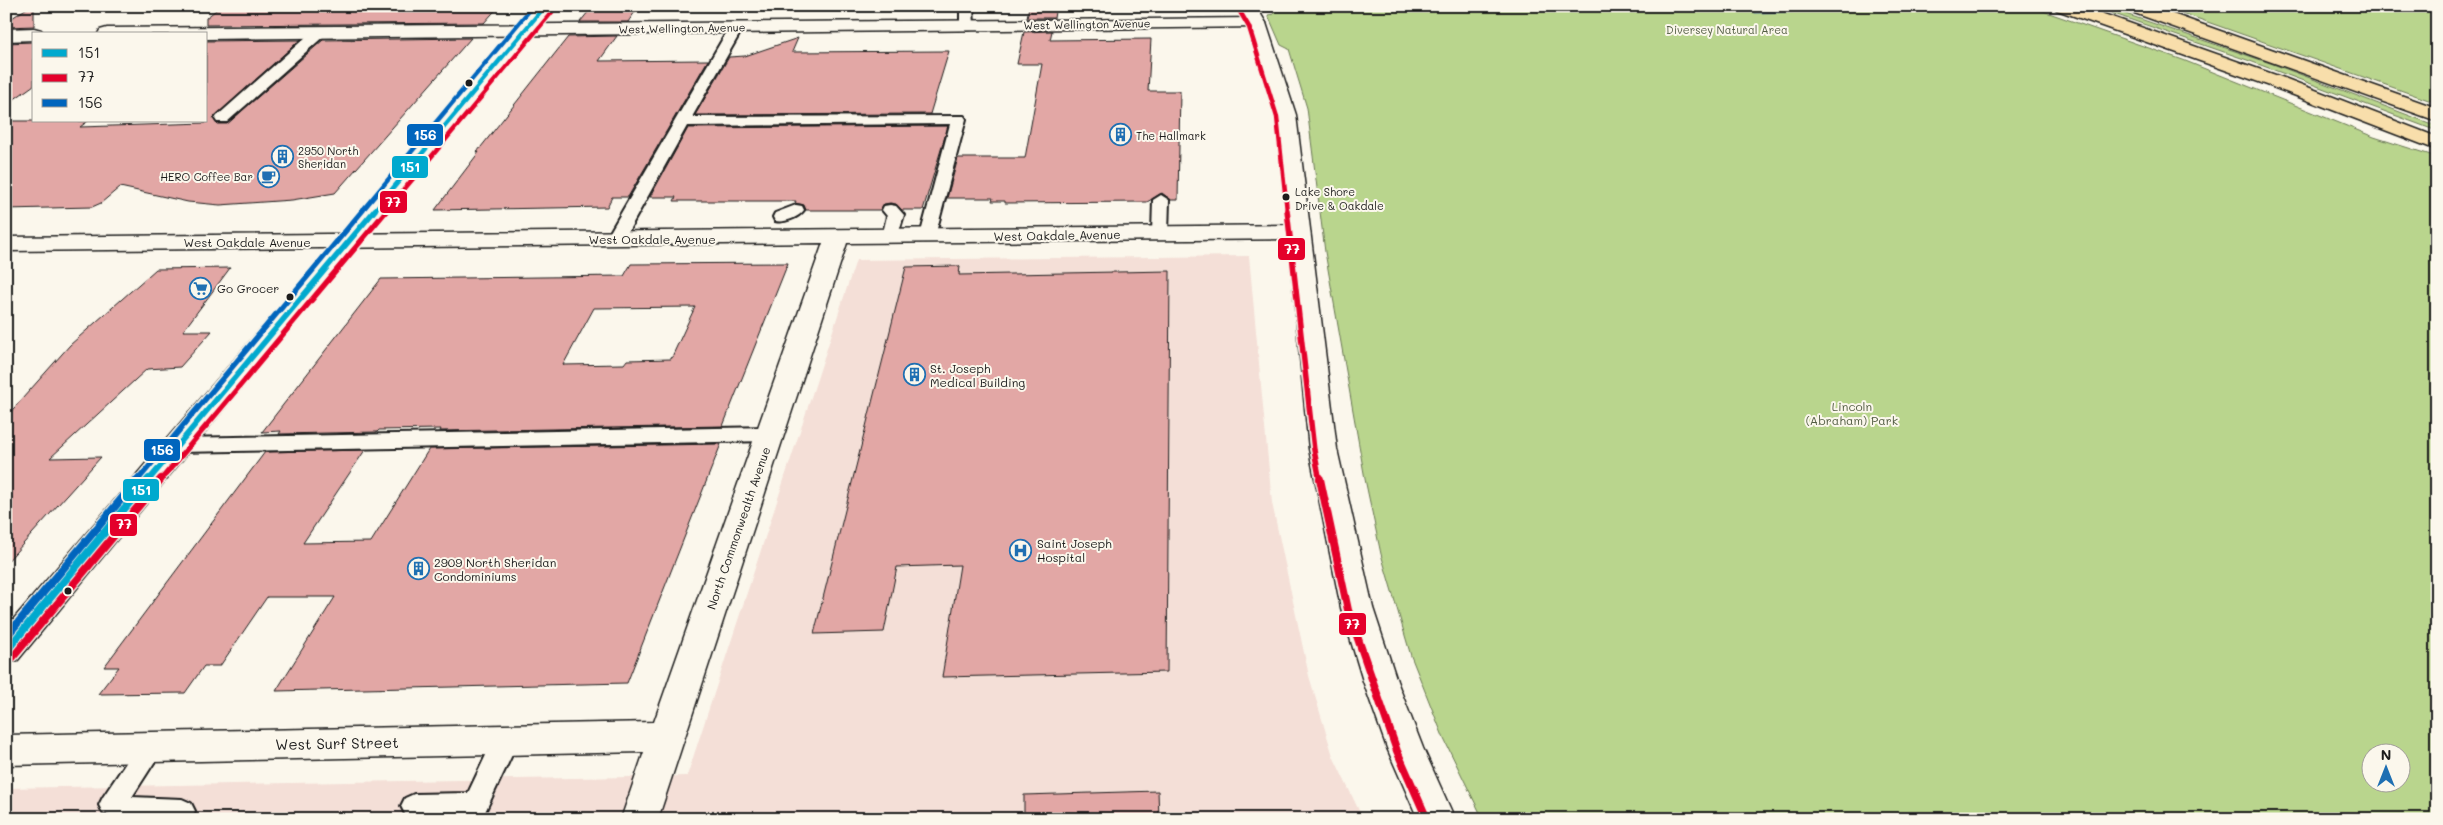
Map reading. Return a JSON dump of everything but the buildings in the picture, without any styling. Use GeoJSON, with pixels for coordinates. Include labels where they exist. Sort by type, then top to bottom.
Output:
{"type":"FeatureCollection","features":[{"type":"Feature","properties":{"kind":"highway"},"geometry":{"type":"LineString","coordinates":[[2063,6],[2277,82],[2437,144]]}},
{"type":"Feature","properties":{"kind":"highway"},"geometry":{"type":"LineString","coordinates":[[2132,6],[2437,115]]}},
{"type":"Feature","properties":{"kind":"street"},"geometry":{"type":"LineString","coordinates":[[6,651],[545,6]]}},
{"type":"Feature","properties":{"kind":"street"},"geometry":{"type":"LineString","coordinates":[[1252,15],[1286,115],[1297,232],[1323,449],[1357,608],[1380,681],[1405,748],[1437,819]]}},
{"type":"Feature","properties":{"kind":"street","name":"West Wellington Avenue"},"geometry":{"type":"LineString","coordinates":[[208,33],[967,26],[1252,15]]}},
{"type":"Feature","properties":{"kind":"street"},"geometry":{"type":"LineString","coordinates":[[6,35],[32,34]]}},
{"type":"Feature","properties":{"kind":"street","name":"West Oakdale Avenue"},"geometry":{"type":"LineString","coordinates":[[6,244],[837,238],[1297,232]]}},
{"type":"Feature","properties":{"kind":"street","name":"North Commonwealth Avenue"},"geometry":{"type":"LineString","coordinates":[[639,819],[837,238]]}},
{"type":"Feature","properties":{"kind":"street","name":"West Surf Street"},"geometry":{"type":"LineString","coordinates":[[6,750],[667,737]]}},
{"type":"Feature","properties":{"kind":"lane"},"geometry":{"type":"LineString","coordinates":[[966,6],[967,26]]}},
{"type":"Feature","properties":{"kind":"lane"},"geometry":{"type":"LineString","coordinates":[[615,239],[736,28]]}},
{"type":"Feature","properties":{"kind":"lane"},"geometry":{"type":"LineString","coordinates":[[222,119],[320,32]]}},
{"type":"Feature","properties":{"kind":"lane"},"geometry":{"type":"LineString","coordinates":[[682,122],[959,119],[928,236]]}},
{"type":"Feature","properties":{"kind":"lane"},"geometry":{"type":"LineString","coordinates":[[1160,234],[1161,200]]}},
{"type":"Feature","properties":{"kind":"lane"},"geometry":{"type":"LineString","coordinates":[[890,210],[896,215],[890,237]]}},
{"type":"Feature","properties":{"kind":"lane"},"geometry":{"type":"LineString","coordinates":[[179,445],[770,434]]}},
{"type":"Feature","properties":{"kind":"lane"},"geometry":{"type":"LineString","coordinates":[[414,806],[476,804],[506,740]]}},
{"type":"Feature","properties":{"kind":"lane"},"geometry":{"type":"LineString","coordinates":[[151,747],[112,804],[144,811],[182,810]]}},
{"type":"Feature","properties":{"kind":"shaded area","name":"Saint Joseph Hospital"},"geometry":{"type":"Polygon","coordinates":[[[1249,256],[1272,503],[1309,676],[1333,756],[1363,819],[6,819],[6,788],[687,776],[856,260],[1249,256]]]}},
{"type":"Feature","properties":{"kind":"green space","name":"Lincoln (Abraham) Park"},"geometry":{"type":"Polygon","coordinates":[[[1271,6],[2029,6],[2183,60],[2374,137],[2437,157],[2437,819],[1483,819],[1444,739],[1411,656],[1381,554],[1365,479],[1325,252],[1307,108],[1289,49],[1281,45],[1268,15],[1274,14],[1271,6]]]}},
{"type":"Feature","properties":{"kind":"green space"},"geometry":{"type":"Polygon","coordinates":[[[2091,6],[2102,6],[2273,64],[2437,126],[2437,131],[2250,61],[2091,6]]]}},
{"type":"Feature","properties":{"kind":"green space"},"geometry":{"type":"Polygon","coordinates":[[[2162,6],[2437,6],[2437,103],[2162,6]]]}},
{"type":"Feature","properties":{"kind":"water"},"geometry":{"type":"Polygon","coordinates":[[[1746,6],[1796,6],[1793,12],[1755,13],[1746,6]]]}},
{"type":"Feature","properties":{"kind":"transit line","name":"156"},"geometry":{"type":"LineString","coordinates":[[6,637],[533,6]]}},
{"type":"Feature","properties":{"kind":"transit line","name":"151"},"geometry":{"type":"LineString","coordinates":[[6,651],[545,6]]}},
{"type":"Feature","properties":{"kind":"transit line","name":"77"},"geometry":{"type":"LineString","coordinates":[[1239,10],[1249,27],[1277,117],[1314,450],[1348,610],[1372,684],[1397,751],[1427,819]]}},
{"type":"Feature","properties":{"kind":"transit line","name":"77"},"geometry":{"type":"LineString","coordinates":[[13,657],[552,12]]}},
{"type":"Feature","properties":{"kind":"place","name":"The Hallmark"},"geometry":{"type":"Point","coordinates":[1120,135]}},
{"type":"Feature","properties":{"kind":"place","name":"2950 North Sheridan"},"geometry":{"type":"Point","coordinates":[282,156]}},
{"type":"Feature","properties":{"kind":"place","name":"HERO Coffee Bar"},"geometry":{"type":"Point","coordinates":[269,176]}},
{"type":"Feature","properties":{"kind":"place","name":"Lake Shore Drive & Oakdale"},"geometry":{"type":"Point","coordinates":[1286,197]}},
{"type":"Feature","properties":{"kind":"place","name":"Go Grocer"},"geometry":{"type":"Point","coordinates":[201,288]}},
{"type":"Feature","properties":{"kind":"place","name":"St. Joseph Medical Building"},"geometry":{"type":"Point","coordinates":[914,375]}},
{"type":"Feature","properties":{"kind":"place","name":"Saint Joseph Hospital"},"geometry":{"type":"Point","coordinates":[1021,550]}},
{"type":"Feature","properties":{"kind":"place","name":"2909 North Sheridan Condominiums"},"geometry":{"type":"Point","coordinates":[418,569]}},
{"type":"Feature","properties":{"kind":"park label","name":"Diversey Natural Area"},"geometry":{"type":"Point","coordinates":[1727,29]}}]}
